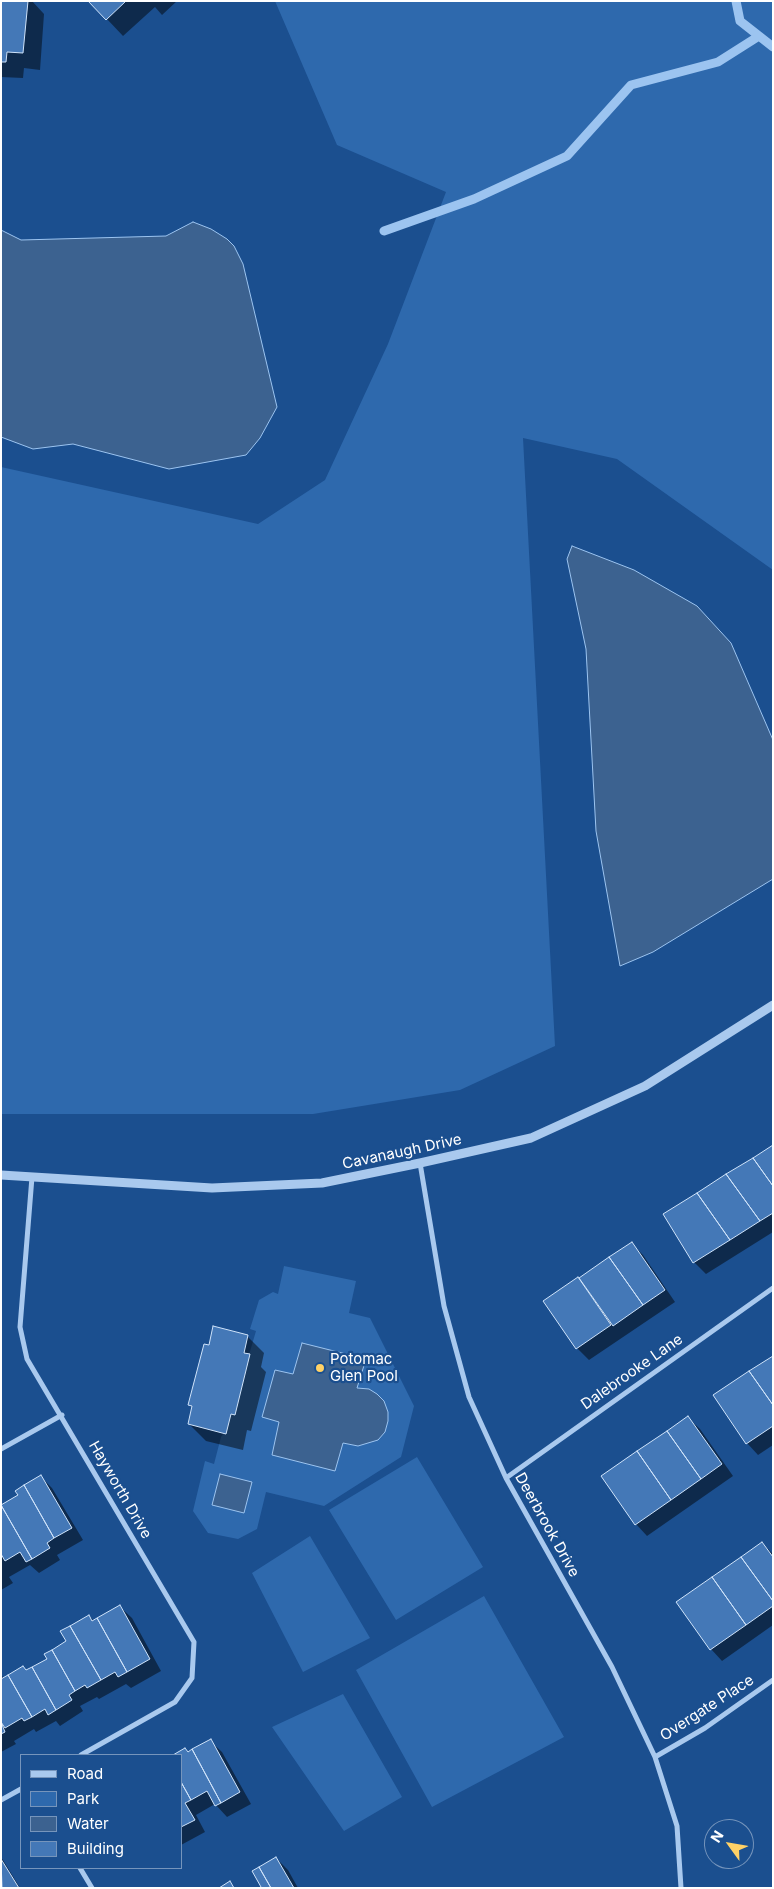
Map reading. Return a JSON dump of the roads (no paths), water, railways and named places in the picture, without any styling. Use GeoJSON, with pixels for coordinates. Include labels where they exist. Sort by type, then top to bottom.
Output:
{"type":"FeatureCollection","features":[{"type":"Feature","properties":{"kind":"street","name":"Cavanaugh Drive"},"geometry":{"type":"LineString","coordinates":[[1,1175],[212,1188],[322,1184],[420,1163],[531,1138],[645,1086],[773,1005]]}},
{"type":"Feature","properties":{"kind":"street","name":"Deerbrook Drive"},"geometry":{"type":"LineString","coordinates":[[420,1163],[444,1306],[469,1397],[506,1478],[612,1667],[655,1757],[677,1826],[681,1888]]}},
{"type":"Feature","properties":{"kind":"street","name":"Hayworth Drive"},"geometry":{"type":"LineString","coordinates":[[32,1177],[20,1327],[27,1359],[62,1415],[194,1642],[192,1678],[175,1702],[83,1754]]}},
{"type":"Feature","properties":{"kind":"street","name":"Dalebrooke Lane"},"geometry":{"type":"LineString","coordinates":[[506,1478],[773,1288]]}},
{"type":"Feature","properties":{"kind":"street"},"geometry":{"type":"LineString","coordinates":[[1,1450],[62,1415]]}},
{"type":"Feature","properties":{"kind":"street","name":"Overgate Place"},"geometry":{"type":"LineString","coordinates":[[655,1757],[704,1728],[773,1680]]}},
{"type":"Feature","properties":{"kind":"street"},"geometry":{"type":"LineString","coordinates":[[1,1800],[20,1790]]}},
{"type":"Feature","properties":{"kind":"street"},"geometry":{"type":"LineString","coordinates":[[81,1869],[92,1888]]}},
{"type":"Feature","properties":{"kind":"water"},"geometry":{"type":"Polygon","coordinates":[[[193,222],[211,229],[227,239],[234,246],[243,264],[277,407],[260,438],[246,455],[169,469],[73,444],[33,449],[1,437],[1,230],[21,240],[166,236],[193,222]]]}},
{"type":"Feature","properties":{"kind":"water"},"geometry":{"type":"Polygon","coordinates":[[[572,546],[634,570],[697,606],[731,643],[773,740],[773,879],[653,952],[620,966],[596,831],[586,649],[567,559],[572,546]]]}},
{"type":"Feature","properties":{"kind":"water"},"geometry":{"type":"Polygon","coordinates":[[[302,1343],[366,1359],[357,1388],[369,1389],[377,1394],[384,1401],[388,1412],[385,1432],[378,1440],[358,1446],[343,1443],[335,1471],[272,1455],[279,1422],[262,1417],[275,1370],[293,1374],[302,1343]]]}},
{"type":"Feature","properties":{"kind":"water"},"geometry":{"type":"Polygon","coordinates":[[[220,1474],[252,1482],[244,1513],[212,1505],[220,1474]]]}},
{"type":"Feature","properties":{"kind":"waterway"},"geometry":{"type":"LineString","coordinates":[[736,1],[740,21],[773,47]]}},
{"type":"Feature","properties":{"kind":"waterway"},"geometry":{"type":"LineString","coordinates":[[384,231],[474,199],[567,156],[631,85],[718,62],[759,36]]}},
{"type":"Feature","properties":{"kind":"place","name":"Potomac Glen Pool"},"geometry":{"type":"Point","coordinates":[320,1368]}}]}
